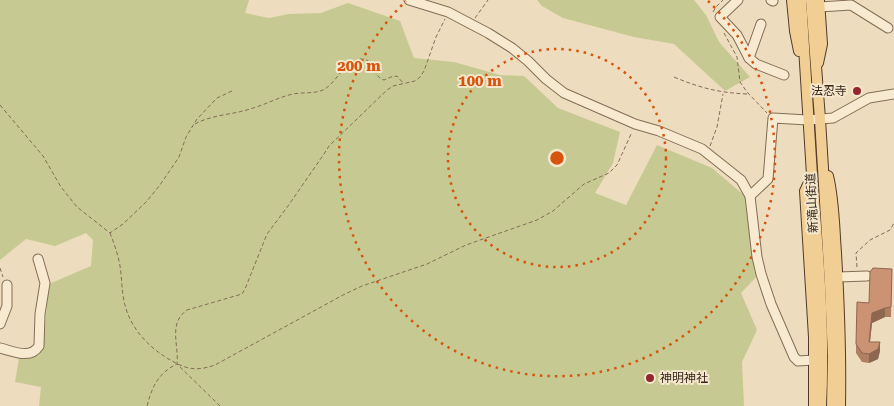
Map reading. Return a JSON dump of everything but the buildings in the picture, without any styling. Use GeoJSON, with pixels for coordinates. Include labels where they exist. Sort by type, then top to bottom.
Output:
{"type":"FeatureCollection","features":[{"type":"Feature","properties":{"kind":"main road"},"geometry":{"type":"LineString","coordinates":[[792,0],[794,31],[806,79]]}},
{"type":"Feature","properties":{"kind":"main road","name":"新滝山街道"},"geometry":{"type":"LineString","coordinates":[[802,0],[808,120],[820,264],[823,330],[821,406]]}},
{"type":"Feature","properties":{"kind":"main road","name":"新滝山街道"},"geometry":{"type":"LineString","coordinates":[[811,0],[831,309],[832,406]]}},
{"type":"Feature","properties":{"kind":"main road"},"geometry":{"type":"LineString","coordinates":[[816,67],[822,44],[819,4]]}},
{"type":"Feature","properties":{"kind":"main road"},"geometry":{"type":"LineString","coordinates":[[822,151],[832,194],[838,277],[841,351],[840,406]]}},
{"type":"Feature","properties":{"kind":"main road"},"geometry":{"type":"LineString","coordinates":[[812,175],[806,190],[812,286],[814,406]]}},
{"type":"Feature","properties":{"kind":"street"},"geometry":{"type":"LineString","coordinates":[[409,0],[448,12],[512,48],[564,93],[635,124],[702,149],[741,180],[750,196],[757,257],[771,304],[794,357],[798,361],[814,360]]}},
{"type":"Feature","properties":{"kind":"street"},"geometry":{"type":"LineString","coordinates":[[444,0],[448,12]]}},
{"type":"Feature","properties":{"kind":"street"},"geometry":{"type":"LineString","coordinates":[[738,0],[720,17],[737,35],[749,58],[756,64],[784,75]]}},
{"type":"Feature","properties":{"kind":"street"},"geometry":{"type":"LineString","coordinates":[[819,4],[851,6],[888,28]]}},
{"type":"Feature","properties":{"kind":"street"},"geometry":{"type":"LineString","coordinates":[[749,58],[761,24]]}},
{"type":"Feature","properties":{"kind":"street"},"geometry":{"type":"LineString","coordinates":[[750,196],[768,179],[773,118],[808,120],[835,118],[869,98],[894,94]]}},
{"type":"Feature","properties":{"kind":"street"},"geometry":{"type":"LineString","coordinates":[[0,348],[24,354],[33,353],[39,346],[40,314],[45,283],[38,259]]}},
{"type":"Feature","properties":{"kind":"street"},"geometry":{"type":"LineString","coordinates":[[838,277],[862,276]]}},
{"type":"Feature","properties":{"kind":"street"},"geometry":{"type":"LineString","coordinates":[[0,324],[7,306],[6,285]]}},
{"type":"Feature","properties":{"kind":"path"},"geometry":{"type":"LineString","coordinates":[[470,24],[488,0]]}},
{"type":"Feature","properties":{"kind":"path"},"geometry":{"type":"LineString","coordinates":[[712,13],[723,0]]}},
{"type":"Feature","properties":{"kind":"path"},"geometry":{"type":"LineString","coordinates":[[177,364],[175,332],[181,314],[187,310],[242,294],[267,234],[329,146],[387,90],[415,81],[424,71],[436,37],[448,12]]}},
{"type":"Feature","properties":{"kind":"path"},"geometry":{"type":"LineString","coordinates":[[722,30],[737,57],[740,82],[773,118]]}},
{"type":"Feature","properties":{"kind":"path"},"geometry":{"type":"LineString","coordinates":[[194,124],[206,118],[253,108],[288,95],[322,90],[335,81],[347,66],[361,59],[368,60],[372,64],[378,78],[384,80],[397,76],[404,84]]}},
{"type":"Feature","properties":{"kind":"path"},"geometry":{"type":"LineString","coordinates":[[674,77],[695,86],[724,93],[749,94]]}},
{"type":"Feature","properties":{"kind":"path"},"geometry":{"type":"LineString","coordinates":[[110,233],[123,224],[146,202],[160,185],[179,157],[186,137],[194,124],[217,98],[234,90]]}},
{"type":"Feature","properties":{"kind":"path"},"geometry":{"type":"LineString","coordinates":[[707,153],[718,127],[724,93]]}},
{"type":"Feature","properties":{"kind":"path"},"geometry":{"type":"LineString","coordinates":[[0,105],[43,156],[61,187],[77,207],[110,233],[121,274],[123,300],[130,318],[140,335],[155,350],[177,364],[220,406]]}},
{"type":"Feature","properties":{"kind":"path"},"geometry":{"type":"LineString","coordinates":[[147,406],[155,380],[168,368],[177,364],[201,370],[215,365],[343,294],[427,264],[466,245],[537,220],[553,210],[584,184],[610,173],[624,151],[635,124]]}},
{"type":"Feature","properties":{"kind":"path"},"geometry":{"type":"LineString","coordinates":[[862,276],[856,253],[870,240],[890,230],[894,223]]}},
{"type":"Feature","properties":{"kind":"path"},"geometry":{"type":"LineString","coordinates":[[0,268],[6,285]]}},
{"type":"Feature","properties":{"kind":"green space"},"geometry":{"type":"Polygon","coordinates":[[[0,0],[249,0],[245,13],[269,18],[289,14],[321,13],[348,3],[400,21],[414,58],[454,62],[500,75],[524,76],[558,108],[620,132],[613,163],[595,193],[626,205],[657,145],[712,168],[745,196],[757,276],[741,293],[757,330],[742,362],[744,406],[39,406],[41,387],[15,382],[19,358],[43,346],[49,284],[91,266],[93,240],[86,233],[55,246],[26,239],[0,260],[0,0]]]}},
{"type":"Feature","properties":{"kind":"green space"},"geometry":{"type":"Polygon","coordinates":[[[537,0],[694,0],[706,15],[719,42],[750,77],[725,91],[674,44],[634,37],[563,18],[542,6],[537,0]]]}},
{"type":"Feature","properties":{"kind":"place","name":"法忍寺"},"geometry":{"type":"Point","coordinates":[857,91]}},
{"type":"Feature","properties":{"kind":"place","name":"神明神社"},"geometry":{"type":"Point","coordinates":[650,378]}}]}
